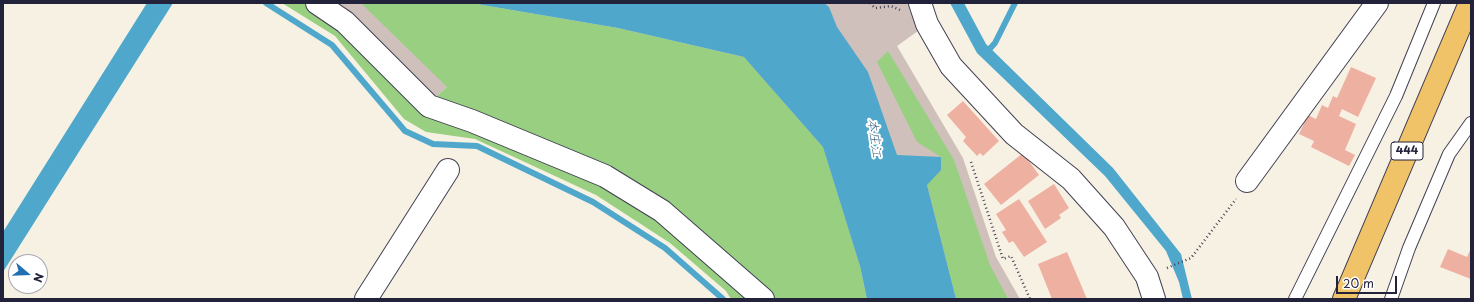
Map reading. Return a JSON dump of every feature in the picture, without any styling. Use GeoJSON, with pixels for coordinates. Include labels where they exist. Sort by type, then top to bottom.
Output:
{"type":"FeatureCollection","features":[{"type":"Feature","properties":{"kind":"highway","name":"444"},"geometry":{"type":"LineString","coordinates":[[1344,299],[1470,3]]}},
{"type":"Feature","properties":{"kind":"street"},"geometry":{"type":"LineString","coordinates":[[318,3],[345,22],[429,106],[472,121],[605,176],[662,212],[763,299]]}},
{"type":"Feature","properties":{"kind":"street"},"geometry":{"type":"LineString","coordinates":[[920,3],[927,24],[951,66],[1014,134],[1071,179],[1114,227],[1147,277],[1154,299]]}},
{"type":"Feature","properties":{"kind":"street"},"geometry":{"type":"LineString","coordinates":[[1247,181],[1378,3]]}},
{"type":"Feature","properties":{"kind":"street"},"geometry":{"type":"LineString","coordinates":[[366,299],[448,170]]}},
{"type":"Feature","properties":{"kind":"lane"},"geometry":{"type":"LineString","coordinates":[[1296,299],[1396,96],[1434,3]]}},
{"type":"Feature","properties":{"kind":"lane"},"geometry":{"type":"LineString","coordinates":[[1391,299],[1409,248],[1449,154],[1471,123]]}},
{"type":"Feature","properties":{"kind":"path"},"geometry":{"type":"LineString","coordinates":[[870,3],[875,8],[891,6],[927,24]]}},
{"type":"Feature","properties":{"kind":"path"},"geometry":{"type":"LineString","coordinates":[[971,162],[1003,259],[1011,256],[1030,299]]}},
{"type":"Feature","properties":{"kind":"path"},"geometry":{"type":"LineString","coordinates":[[1166,269],[1191,258],[1239,196],[1247,181]]}},
{"type":"Feature","properties":{"kind":"shaded area"},"geometry":{"type":"Polygon","coordinates":[[[327,3],[461,3],[447,87],[431,101],[327,3]]]}},
{"type":"Feature","properties":{"kind":"shaded area"},"geometry":{"type":"Polygon","coordinates":[[[471,3],[921,3],[932,21],[897,46],[963,158],[996,257],[1020,299],[867,299],[860,266],[744,57],[618,28],[471,3]]]}},
{"type":"Feature","properties":{"kind":"green space"},"geometry":{"type":"Polygon","coordinates":[[[282,3],[309,3],[431,101],[447,87],[361,3],[471,3],[618,28],[744,57],[823,147],[860,266],[867,299],[731,299],[726,291],[670,243],[596,195],[475,139],[426,132],[404,119],[335,36],[282,3]]]}},
{"type":"Feature","properties":{"kind":"green space"},"geometry":{"type":"Polygon","coordinates":[[[888,51],[954,160],[990,265],[1008,299],[956,299],[927,184],[941,170],[941,157],[917,142],[877,62],[888,51]]]}},
{"type":"Feature","properties":{"kind":"water"},"geometry":{"type":"Polygon","coordinates":[[[147,3],[173,3],[14,254],[8,254],[8,264],[3,272],[3,232],[147,3]]]}},
{"type":"Feature","properties":{"kind":"water","name":"本庄江"},"geometry":{"type":"Polygon","coordinates":[[[471,3],[824,3],[829,7],[837,27],[868,72],[897,155],[941,157],[941,170],[927,185],[956,299],[867,299],[860,266],[823,147],[744,57],[618,28],[471,3]]]}},
{"type":"Feature","properties":{"kind":"water"},"geometry":{"type":"Polygon","coordinates":[[[950,3],[964,3],[986,44],[1113,168],[1181,254],[1192,299],[1183,299],[1179,282],[1166,251],[1105,176],[977,53],[950,3]]]}},
{"type":"Feature","properties":{"kind":"building"},"geometry":{"type":"Polygon","coordinates":[[[1351,67],[1376,78],[1358,117],[1342,109],[1339,116],[1356,124],[1345,150],[1355,155],[1349,166],[1311,147],[1314,141],[1299,134],[1308,115],[1316,119],[1322,105],[1328,108],[1333,96],[1337,98],[1351,67]]]}},
{"type":"Feature","properties":{"kind":"building"},"geometry":{"type":"Polygon","coordinates":[[[963,101],[999,141],[983,156],[980,153],[977,156],[963,141],[966,137],[947,115],[963,101]]]}},
{"type":"Feature","properties":{"kind":"building"},"geometry":{"type":"Polygon","coordinates":[[[1023,153],[1039,175],[1001,205],[984,184],[1023,153]]]}},
{"type":"Feature","properties":{"kind":"building"},"geometry":{"type":"Polygon","coordinates":[[[1054,184],[1069,208],[1059,215],[1061,218],[1045,229],[1028,201],[1054,184]]]}},
{"type":"Feature","properties":{"kind":"building"},"geometry":{"type":"Polygon","coordinates":[[[1019,199],[1047,242],[1024,257],[1013,241],[1009,243],[1002,232],[1006,230],[996,214],[1019,199]]]}},
{"type":"Feature","properties":{"kind":"building"},"geometry":{"type":"Polygon","coordinates":[[[1471,248],[1471,279],[1440,267],[1448,249],[1467,257],[1471,248]]]}},
{"type":"Feature","properties":{"kind":"building"},"geometry":{"type":"Polygon","coordinates":[[[1067,252],[1087,299],[1052,299],[1038,264],[1067,252]]]}},
{"type":"Feature","properties":{"kind":"waterway"},"geometry":{"type":"LineString","coordinates":[[266,3],[332,45],[405,131],[433,144],[477,146],[593,202],[665,248],[723,299]]}},
{"type":"Feature","properties":{"kind":"waterway"},"geometry":{"type":"LineString","coordinates":[[985,54],[995,43],[1015,3]]}}]}
